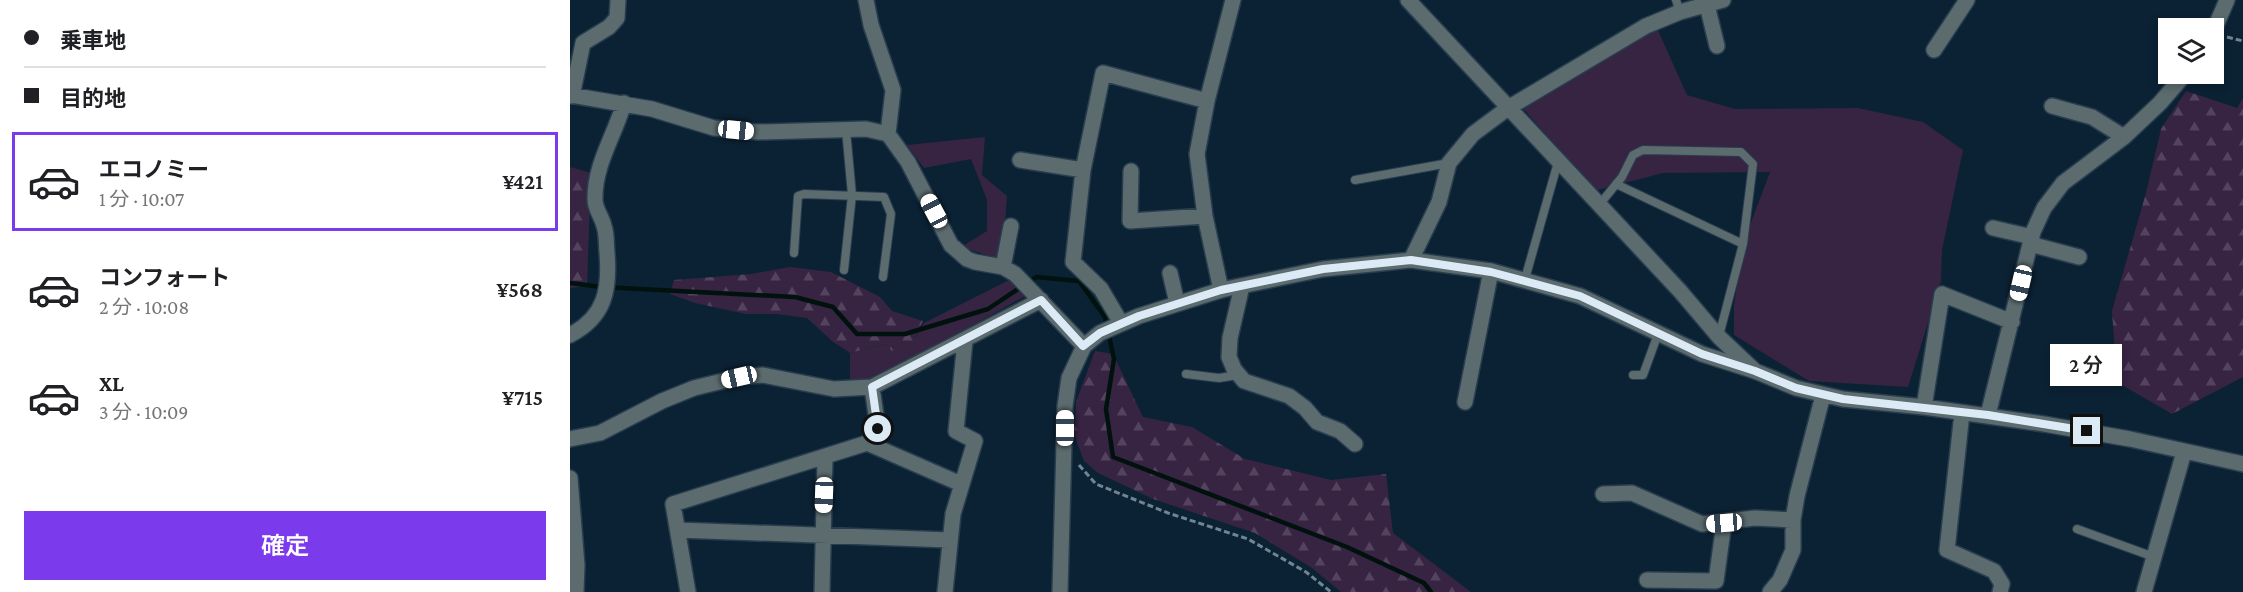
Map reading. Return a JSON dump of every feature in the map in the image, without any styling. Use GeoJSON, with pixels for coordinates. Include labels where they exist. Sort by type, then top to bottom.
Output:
{"type":"FeatureCollection","features":[{"type":"Feature","properties":{"kind":"street"},"geometry":{"type":"LineString","coordinates":[[618,0],[617,18],[609,27],[583,43],[571,95],[652,109],[714,128],[758,132],[866,129],[888,134],[908,162],[951,245],[967,259],[1009,271],[1037,296],[1083,346]]}},
{"type":"Feature","properties":{"kind":"street"},"geometry":{"type":"LineString","coordinates":[[866,0],[871,25],[893,90],[888,134]]}},
{"type":"Feature","properties":{"kind":"street"},"geometry":{"type":"LineString","coordinates":[[1221,290],[1205,216],[1197,154],[1207,101],[1233,0]]}},
{"type":"Feature","properties":{"kind":"street"},"geometry":{"type":"LineString","coordinates":[[1408,0],[1680,291],[1719,337],[1755,371]]}},
{"type":"Feature","properties":{"kind":"street"},"geometry":{"type":"LineString","coordinates":[[1411,260],[1439,202],[1449,163],[1473,134],[1508,108],[1678,6],[1707,5],[1724,0]]}},
{"type":"Feature","properties":{"kind":"street"},"geometry":{"type":"LineString","coordinates":[[1934,50],[1967,0]]}},
{"type":"Feature","properties":{"kind":"street"},"geometry":{"type":"LineString","coordinates":[[2219,18],[2227,0]]}},
{"type":"Feature","properties":{"kind":"street"},"geometry":{"type":"LineString","coordinates":[[1707,5],[1718,46]]}},
{"type":"Feature","properties":{"kind":"street"},"geometry":{"type":"LineString","coordinates":[[1121,323],[1101,289],[1073,262],[1083,170],[1103,73],[1207,101]]}},
{"type":"Feature","properties":{"kind":"street"},"geometry":{"type":"LineString","coordinates":[[1988,415],[2031,241],[2044,208],[2062,183],[2124,136],[2160,103],[2176,84]]}},
{"type":"Feature","properties":{"kind":"street"},"geometry":{"type":"LineString","coordinates":[[570,335],[585,327],[599,310],[605,298],[607,285],[605,227],[594,202],[605,150],[619,121],[624,103]]}},
{"type":"Feature","properties":{"kind":"street"},"geometry":{"type":"LineString","coordinates":[[2052,106],[2092,117],[2124,136]]}},
{"type":"Feature","properties":{"kind":"street"},"geometry":{"type":"LineString","coordinates":[[1020,160],[1083,170]]}},
{"type":"Feature","properties":{"kind":"street"},"geometry":{"type":"LineString","coordinates":[[1131,171],[1130,221],[1205,216]]}},
{"type":"Feature","properties":{"kind":"street"},"geometry":{"type":"LineString","coordinates":[[1009,271],[1011,226]]}},
{"type":"Feature","properties":{"kind":"street"},"geometry":{"type":"LineString","coordinates":[[1993,228],[2079,257]]}},
{"type":"Feature","properties":{"kind":"street"},"geometry":{"type":"LineString","coordinates":[[1060,592],[1065,406],[1069,378],[1083,346],[1092,338],[1121,323],[1177,303],[1221,290],[1323,269],[1411,260],[1525,279],[1580,296],[1702,354],[1755,371],[1796,388],[1823,395],[1988,415],[2130,439],[2243,464]]}},
{"type":"Feature","properties":{"kind":"street"},"geometry":{"type":"LineString","coordinates":[[1465,402],[1491,272]]}},
{"type":"Feature","properties":{"kind":"street"},"geometry":{"type":"LineString","coordinates":[[1170,273],[1177,303]]}},
{"type":"Feature","properties":{"kind":"street"},"geometry":{"type":"LineString","coordinates":[[1242,286],[1229,347],[1229,357],[1238,375],[1244,381],[1289,396],[1305,408],[1317,423],[1340,431],[1355,444]]}},
{"type":"Feature","properties":{"kind":"street"},"geometry":{"type":"LineString","coordinates":[[1924,407],[1942,294],[2012,322]]}},
{"type":"Feature","properties":{"kind":"street"},"geometry":{"type":"LineString","coordinates":[[570,440],[600,433],[662,401],[694,388],[739,377],[763,375],[834,389],[872,387],[965,341],[1037,296]]}},
{"type":"Feature","properties":{"kind":"street"},"geometry":{"type":"LineString","coordinates":[[945,592],[949,540],[961,484],[975,441],[956,431],[965,341]]}},
{"type":"Feature","properties":{"kind":"street"},"geometry":{"type":"LineString","coordinates":[[688,592],[673,504],[867,443],[878,429],[872,387]]}},
{"type":"Feature","properties":{"kind":"street"},"geometry":{"type":"LineString","coordinates":[[1770,592],[1780,580],[1793,550],[1793,520],[1797,496],[1823,395]]}},
{"type":"Feature","properties":{"kind":"street"},"geometry":{"type":"LineString","coordinates":[[1962,413],[1947,550],[1994,571],[2001,584],[2000,592]]}},
{"type":"Feature","properties":{"kind":"street"},"geometry":{"type":"LineString","coordinates":[[867,443],[961,484]]}},
{"type":"Feature","properties":{"kind":"street"},"geometry":{"type":"LineString","coordinates":[[2144,592],[2184,452]]}},
{"type":"Feature","properties":{"kind":"street"},"geometry":{"type":"LineString","coordinates":[[822,592],[825,457]]}},
{"type":"Feature","properties":{"kind":"street"},"geometry":{"type":"LineString","coordinates":[[570,478],[577,565],[576,592]]}},
{"type":"Feature","properties":{"kind":"street"},"geometry":{"type":"LineString","coordinates":[[1604,495],[1632,493],[1702,524],[1755,518],[1793,520]]}},
{"type":"Feature","properties":{"kind":"street"},"geometry":{"type":"LineString","coordinates":[[1647,580],[1716,581],[1724,523]]}},
{"type":"Feature","properties":{"kind":"street"},"geometry":{"type":"LineString","coordinates":[[678,530],[949,540]]}},
{"type":"Feature","properties":{"kind":"lane"},"geometry":{"type":"LineString","coordinates":[[844,270],[852,195],[846,130]]}},
{"type":"Feature","properties":{"kind":"lane"},"geometry":{"type":"LineString","coordinates":[[1599,205],[1633,155],[1643,150],[1741,152],[1753,164],[1743,244],[1719,337]]}},
{"type":"Feature","properties":{"kind":"lane"},"geometry":{"type":"LineString","coordinates":[[1525,279],[1558,162]]}},
{"type":"Feature","properties":{"kind":"lane"},"geometry":{"type":"LineString","coordinates":[[1355,180],[1449,163]]}},
{"type":"Feature","properties":{"kind":"lane"},"geometry":{"type":"LineString","coordinates":[[1616,183],[1743,244]]}},
{"type":"Feature","properties":{"kind":"lane"},"geometry":{"type":"LineString","coordinates":[[794,253],[798,196],[804,194],[884,197],[891,214],[883,277]]}},
{"type":"Feature","properties":{"kind":"lane"},"geometry":{"type":"LineString","coordinates":[[1633,375],[1643,375],[1658,334]]}},
{"type":"Feature","properties":{"kind":"lane"},"geometry":{"type":"LineString","coordinates":[[1186,374],[1219,378],[1238,375]]}},
{"type":"Feature","properties":{"kind":"lane"},"geometry":{"type":"LineString","coordinates":[[2077,529],[2154,557]]}},
{"type":"Feature","properties":{"kind":"path"},"geometry":{"type":"LineString","coordinates":[[1065,450],[1096,484],[1168,513],[1248,539],[1306,572],[1331,592]]}},
{"type":"Feature","properties":{"kind":"green space"},"geometry":{"type":"Polygon","coordinates":[[[1657,28],[1687,95],[1735,109],[1858,108],[1923,122],[1963,150],[1942,250],[1941,281],[1908,387],[1809,381],[1734,335],[1734,305],[1743,244],[1770,172],[1663,173],[1594,191],[1522,107],[1657,28]]]}},
{"type":"Feature","properties":{"kind":"green space"},"geometry":{"type":"Polygon","coordinates":[[[2186,91],[2237,108],[2243,98],[2243,377],[2172,414],[2117,382],[2112,311],[2146,193],[2161,129],[2186,91]]]}},
{"type":"Feature","properties":{"kind":"green space"},"geometry":{"type":"Polygon","coordinates":[[[985,137],[982,175],[1007,196],[1005,224],[996,258],[961,247],[987,231],[987,200],[971,159],[924,168],[907,145],[985,137]]]}},
{"type":"Feature","properties":{"kind":"green space"},"geometry":{"type":"Polygon","coordinates":[[[570,167],[591,173],[587,286],[570,288],[570,167]]]}},
{"type":"Feature","properties":{"kind":"green space"},"geometry":{"type":"Polygon","coordinates":[[[790,267],[831,272],[880,297],[892,311],[923,321],[913,341],[892,351],[885,344],[850,353],[832,341],[807,318],[776,314],[746,314],[695,303],[670,294],[674,280],[751,274],[790,267]]]}},
{"type":"Feature","properties":{"kind":"green space"},"geometry":{"type":"Polygon","coordinates":[[[1011,279],[1027,295],[871,382],[850,388],[850,353],[885,344],[892,350],[914,339],[924,323],[1011,279]]]}},
{"type":"Feature","properties":{"kind":"green space"},"geometry":{"type":"Polygon","coordinates":[[[1095,351],[1113,354],[1143,417],[1192,427],[1245,459],[1331,480],[1386,474],[1393,533],[1471,592],[1341,592],[1312,568],[1255,533],[1153,499],[1098,473],[1084,461],[1074,434],[1076,402],[1095,351]]]}},
{"type":"Feature","properties":{"kind":"waterway"},"geometry":{"type":"LineString","coordinates":[[570,283],[602,287],[795,297],[833,307],[857,334],[905,334],[988,309],[1036,277],[1079,281],[1105,317],[1114,359],[1106,409],[1113,457],[1347,547],[1424,583],[1431,592]]}},
{"type":"Feature","properties":{"kind":"route"},"geometry":{"type":"LineString","coordinates":[[878,429],[872,387],[1041,300],[1083,346],[1100,333],[1121,323],[1221,290],[1323,269],[1411,260],[1525,279],[1580,296],[1702,354],[1755,371],[1796,388],[1843,399],[1988,415],[2087,431]]}}]}
